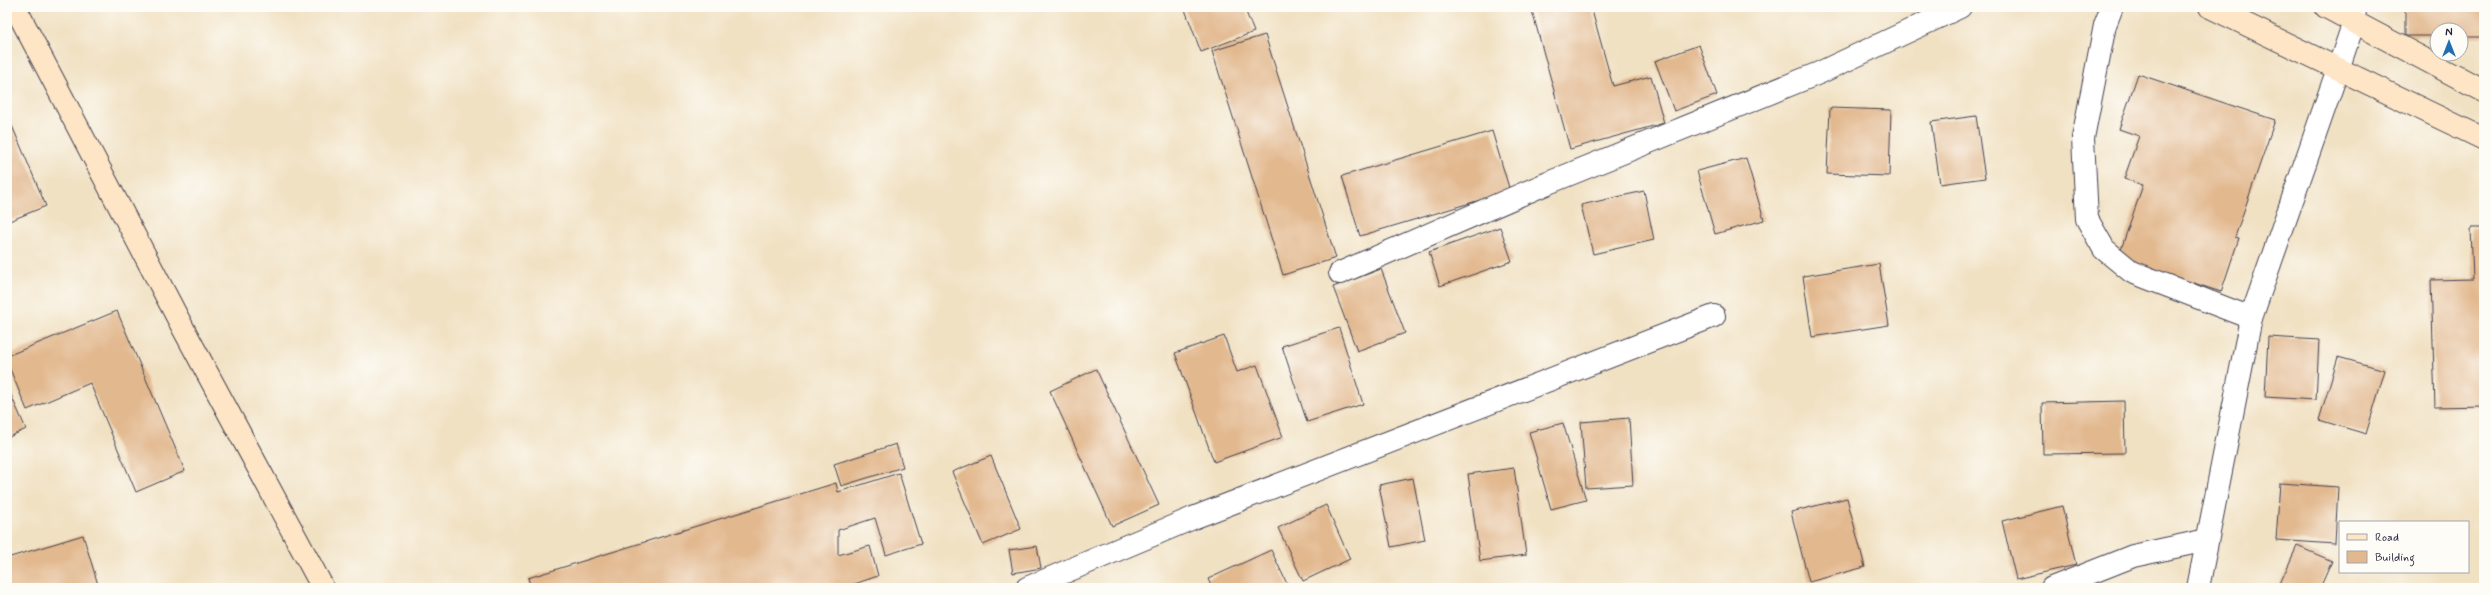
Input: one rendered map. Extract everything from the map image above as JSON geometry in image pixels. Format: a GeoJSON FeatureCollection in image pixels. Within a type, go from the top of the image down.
{"type":"FeatureCollection","features":[{"type":"Feature","properties":{"kind":"street"},"geometry":{"type":"LineString","coordinates":[[15,7],[184,330],[323,588]]}},
{"type":"Feature","properties":{"kind":"street"},"geometry":{"type":"LineString","coordinates":[[1340,273],[1548,183],[1819,73],[1960,7]]}},
{"type":"Feature","properties":{"kind":"street"},"geometry":{"type":"LineString","coordinates":[[2112,7],[2105,25],[2083,138],[2087,219],[2104,249],[2132,272],[2251,318]]}},
{"type":"Feature","properties":{"kind":"street"},"geometry":{"type":"LineString","coordinates":[[2210,7],[2338,70],[2484,139]]}},
{"type":"Feature","properties":{"kind":"street"},"geometry":{"type":"LineString","coordinates":[[2326,7],[2355,14],[2484,91]]}},
{"type":"Feature","properties":{"kind":"street"},"geometry":{"type":"LineString","coordinates":[[2198,588],[2251,318],[2338,70],[2355,14]]}},
{"type":"Feature","properties":{"kind":"street"},"geometry":{"type":"LineString","coordinates":[[1027,588],[1193,518],[1714,316]]}},
{"type":"Feature","properties":{"kind":"street"},"geometry":{"type":"LineString","coordinates":[[2052,588],[2133,556],[2207,540]]}},
{"type":"Feature","properties":{"kind":"building"},"geometry":{"type":"Polygon","coordinates":[[[1184,7],[1244,7],[1254,32],[1201,52],[1184,7]]]}},
{"type":"Feature","properties":{"kind":"building"},"geometry":{"type":"Polygon","coordinates":[[[1531,7],[1591,7],[1613,86],[1651,76],[1664,123],[1570,149],[1531,7]]]}},
{"type":"Feature","properties":{"kind":"building"},"geometry":{"type":"Polygon","coordinates":[[[2405,7],[2484,7],[2484,37],[2469,37],[2469,22],[2429,22],[2429,36],[2405,36],[2405,7]]]}},
{"type":"Feature","properties":{"kind":"building"},"geometry":{"type":"Polygon","coordinates":[[[1265,35],[1336,258],[1283,275],[1212,51],[1265,35]]]}},
{"type":"Feature","properties":{"kind":"building"},"geometry":{"type":"Polygon","coordinates":[[[1699,45],[1717,95],[1674,111],[1655,61],[1699,45]]]}},
{"type":"Feature","properties":{"kind":"building"},"geometry":{"type":"Polygon","coordinates":[[[2138,74],[2275,120],[2235,237],[2239,238],[2221,292],[2118,258],[2143,185],[2124,179],[2139,136],[2119,129],[2138,74]]]}},
{"type":"Feature","properties":{"kind":"building"},"geometry":{"type":"Polygon","coordinates":[[[1830,108],[1891,110],[1889,176],[1827,174],[1830,108]]]}},
{"type":"Feature","properties":{"kind":"building"},"geometry":{"type":"Polygon","coordinates":[[[7,114],[46,206],[7,222],[7,114]]]}},
{"type":"Feature","properties":{"kind":"building"},"geometry":{"type":"Polygon","coordinates":[[[1976,116],[1985,178],[1940,184],[1931,122],[1976,116]]]}},
{"type":"Feature","properties":{"kind":"building"},"geometry":{"type":"Polygon","coordinates":[[[1492,131],[1510,191],[1360,236],[1342,176],[1492,131]]]}},
{"type":"Feature","properties":{"kind":"building"},"geometry":{"type":"Polygon","coordinates":[[[1746,158],[1764,220],[1715,234],[1697,171],[1746,158]]]}},
{"type":"Feature","properties":{"kind":"building"},"geometry":{"type":"Polygon","coordinates":[[[1644,191],[1654,240],[1593,254],[1581,205],[1644,191]]]}},
{"type":"Feature","properties":{"kind":"building"},"geometry":{"type":"Polygon","coordinates":[[[1500,227],[1512,261],[1440,286],[1429,252],[1500,227]]]}},
{"type":"Feature","properties":{"kind":"building"},"geometry":{"type":"Polygon","coordinates":[[[2471,228],[2484,228],[2484,406],[2435,407],[2431,280],[2473,279],[2471,228]]]}},
{"type":"Feature","properties":{"kind":"building"},"geometry":{"type":"Polygon","coordinates":[[[1879,264],[1889,325],[1812,337],[1803,276],[1879,264]]]}},
{"type":"Feature","properties":{"kind":"building"},"geometry":{"type":"Polygon","coordinates":[[[1381,269],[1405,333],[1357,351],[1333,287],[1381,269]]]}},
{"type":"Feature","properties":{"kind":"building"},"geometry":{"type":"Polygon","coordinates":[[[117,311],[185,471],[136,492],[90,383],[27,410],[7,362],[7,356],[117,311]]]}},
{"type":"Feature","properties":{"kind":"building"},"geometry":{"type":"Polygon","coordinates":[[[1339,328],[1363,404],[1307,422],[1282,346],[1339,328]]]}},
{"type":"Feature","properties":{"kind":"building"},"geometry":{"type":"Polygon","coordinates":[[[1224,336],[1237,372],[1257,365],[1283,437],[1214,462],[1175,353],[1224,336]]]}},
{"type":"Feature","properties":{"kind":"building"},"geometry":{"type":"Polygon","coordinates":[[[2268,337],[2319,340],[2316,400],[2265,397],[2268,337]]]}},
{"type":"Feature","properties":{"kind":"building"},"geometry":{"type":"Polygon","coordinates":[[[2338,357],[2385,370],[2366,434],[2319,420],[2338,357]]]}},
{"type":"Feature","properties":{"kind":"building"},"geometry":{"type":"Polygon","coordinates":[[[1096,369],[1159,505],[1112,526],[1050,391],[1096,369]]]}},
{"type":"Feature","properties":{"kind":"building"},"geometry":{"type":"Polygon","coordinates":[[[7,386],[26,429],[7,438],[7,386]]]}},
{"type":"Feature","properties":{"kind":"building"},"geometry":{"type":"Polygon","coordinates":[[[2124,401],[2125,453],[2043,454],[2042,403],[2124,401]]]}},
{"type":"Feature","properties":{"kind":"building"},"geometry":{"type":"Polygon","coordinates":[[[1629,418],[1633,485],[1586,488],[1581,422],[1629,418]]]}},
{"type":"Feature","properties":{"kind":"building"},"geometry":{"type":"Polygon","coordinates":[[[1563,423],[1586,500],[1551,509],[1529,432],[1563,423]]]}},
{"type":"Feature","properties":{"kind":"building"},"geometry":{"type":"Polygon","coordinates":[[[896,444],[903,467],[841,486],[834,464],[896,444]]]}},
{"type":"Feature","properties":{"kind":"building"},"geometry":{"type":"Polygon","coordinates":[[[991,456],[1021,529],[983,545],[952,472],[991,456]]]}},
{"type":"Feature","properties":{"kind":"building"},"geometry":{"type":"Polygon","coordinates":[[[1514,468],[1526,555],[1480,561],[1468,474],[1514,468]]]}},
{"type":"Feature","properties":{"kind":"building"},"geometry":{"type":"Polygon","coordinates":[[[899,473],[921,544],[886,555],[875,518],[838,530],[838,555],[870,546],[878,576],[842,588],[531,588],[528,578],[836,483],[838,492],[899,473]]]}},
{"type":"Feature","properties":{"kind":"building"},"geometry":{"type":"Polygon","coordinates":[[[1413,478],[1425,540],[1391,547],[1379,485],[1413,478]]]}},
{"type":"Feature","properties":{"kind":"building"},"geometry":{"type":"Polygon","coordinates":[[[2280,483],[2338,487],[2335,544],[2276,540],[2280,483]]]}},
{"type":"Feature","properties":{"kind":"building"},"geometry":{"type":"Polygon","coordinates":[[[1847,498],[1865,567],[1809,582],[1791,512],[1847,498]]]}},
{"type":"Feature","properties":{"kind":"building"},"geometry":{"type":"Polygon","coordinates":[[[1326,505],[1350,559],[1303,581],[1278,528],[1326,505]]]}},
{"type":"Feature","properties":{"kind":"building"},"geometry":{"type":"Polygon","coordinates":[[[2062,506],[2076,565],[2016,579],[2002,521],[2062,506]]]}},
{"type":"Feature","properties":{"kind":"building"},"geometry":{"type":"Polygon","coordinates":[[[83,535],[99,588],[7,588],[7,558],[83,535]]]}},
{"type":"Feature","properties":{"kind":"building"},"geometry":{"type":"Polygon","coordinates":[[[1037,546],[1041,568],[1013,573],[1009,550],[1037,546]]]}},
{"type":"Feature","properties":{"kind":"building"},"geometry":{"type":"Polygon","coordinates":[[[2297,546],[2332,561],[2320,588],[2278,588],[2297,546]]]}},
{"type":"Feature","properties":{"kind":"building"},"geometry":{"type":"Polygon","coordinates":[[[1271,550],[1289,588],[1212,588],[1208,579],[1271,550]]]}}]}
